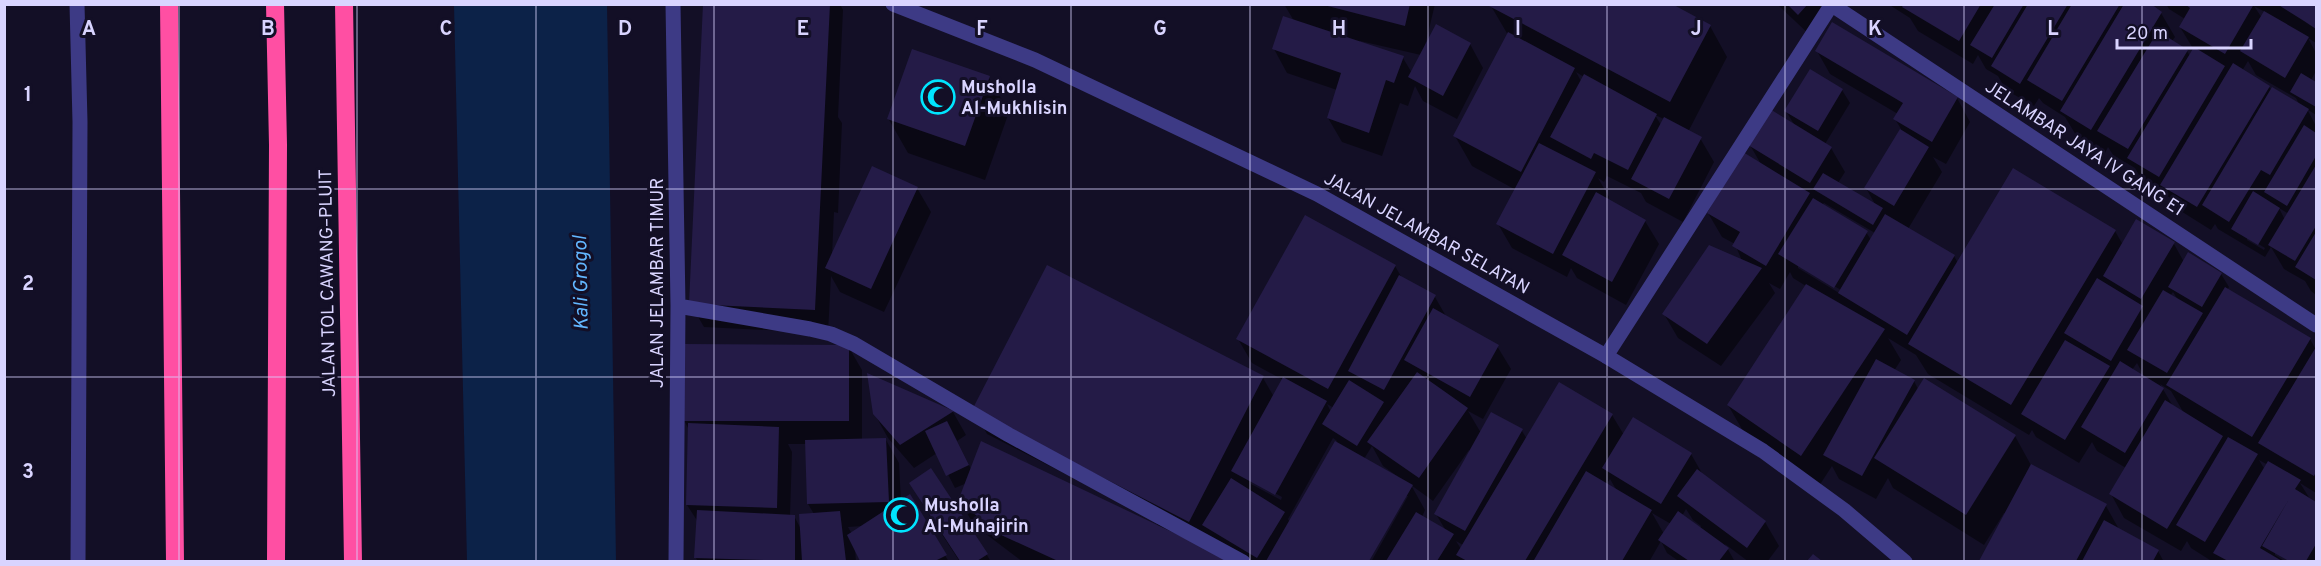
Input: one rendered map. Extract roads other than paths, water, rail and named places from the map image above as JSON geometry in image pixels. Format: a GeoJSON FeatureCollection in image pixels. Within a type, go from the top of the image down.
{"type":"FeatureCollection","features":[{"type":"Feature","properties":{"kind":"highway"},"geometry":{"type":"LineString","coordinates":[[169,4],[175,561]]}},
{"type":"Feature","properties":{"kind":"highway"},"geometry":{"type":"LineString","coordinates":[[275,4],[278,145],[276,561]]}},
{"type":"Feature","properties":{"kind":"highway","name":"JALAN TOL CAWANG–PLUIT"},"geometry":{"type":"LineString","coordinates":[[344,4],[352,561]]}},
{"type":"Feature","properties":{"kind":"street"},"geometry":{"type":"LineString","coordinates":[[77,4],[80,122],[78,561]]}},
{"type":"Feature","properties":{"kind":"street","name":"JALAN JELAMBAR TIMUR"},"geometry":{"type":"LineString","coordinates":[[673,4],[678,306],[676,561]]}},
{"type":"Feature","properties":{"kind":"street","name":"JALAN JELAMBAR SELATAN"},"geometry":{"type":"LineString","coordinates":[[892,4],[1035,60],[1317,194],[1606,356],[1763,451],[1844,510],[1905,561]]}},
{"type":"Feature","properties":{"kind":"street"},"geometry":{"type":"LineString","coordinates":[[1606,356],[1832,5]]}},
{"type":"Feature","properties":{"kind":"street","name":"JELAMBAR JAYA IV GANG E1"},"geometry":{"type":"LineString","coordinates":[[1832,5],[2316,326]]}},
{"type":"Feature","properties":{"kind":"street"},"geometry":{"type":"LineString","coordinates":[[678,306],[810,328],[854,344],[1010,435],[1243,561]]}},
{"type":"Feature","properties":{"kind":"water","name":"Kali Grogol"},"geometry":{"type":"Polygon","coordinates":[[[454,5],[607,5],[616,561],[467,561],[454,5]]]}},
{"type":"Feature","properties":{"kind":"place","name":"Musholla Al-Mukhlisin"},"geometry":{"type":"Point","coordinates":[938,97]}},
{"type":"Feature","properties":{"kind":"place","name":"Musholla Al-Muhajirin"},"geometry":{"type":"Point","coordinates":[901,515]}}]}
